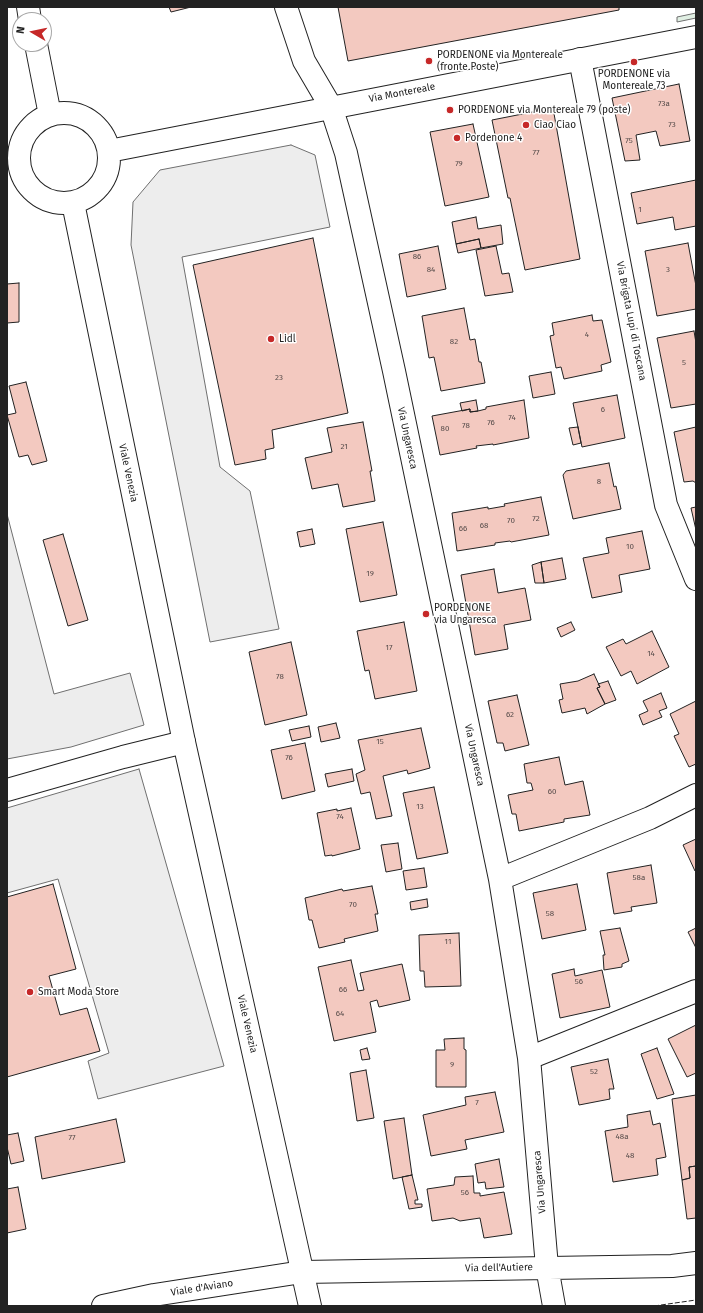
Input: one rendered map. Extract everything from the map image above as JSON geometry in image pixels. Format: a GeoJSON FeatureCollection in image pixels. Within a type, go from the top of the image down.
{"type":"FeatureCollection","features":[{"type":"Feature","properties":{"kind":"street","name":"Via Ungaresca"},"geometry":{"type":"LineString","coordinates":[[286,7],[304,61],[331,107],[346,153],[397,387],[500,879],[529,1058],[548,1267],[554,1306]]}},
{"type":"Feature","properties":{"kind":"street","name":"Via Montereale"},"geometry":{"type":"LineString","coordinates":[[109,151],[696,37]]}},
{"type":"Feature","properties":{"kind":"street"},"geometry":{"type":"LineString","coordinates":[[38,52],[50,114]]}},
{"type":"Feature","properties":{"kind":"street","name":"Via Brigata Lupi di Toscana"},"geometry":{"type":"LineString","coordinates":[[580,59],[666,505],[696,579]]}},
{"type":"Feature","properties":{"kind":"street"},"geometry":{"type":"LineString","coordinates":[[63,112],[76,114],[88,119],[98,128],[105,139],[109,151],[109,165],[105,178],[97,190],[86,198],[73,203],[59,203],[45,199],[33,191],[13,168],[19,154],[22,140],[29,129],[39,120],[50,114],[63,112]]}},
{"type":"Feature","properties":{"kind":"street","name":"Viale Venezia"},"geometry":{"type":"LineString","coordinates":[[73,203],[184,742],[310,1306]]}},
{"type":"Feature","properties":{"kind":"street"},"geometry":{"type":"LineString","coordinates":[[7,790],[123,757],[184,742]]}},
{"type":"Feature","properties":{"kind":"street"},"geometry":{"type":"LineString","coordinates":[[500,879],[650,818],[696,795]]}},
{"type":"Feature","properties":{"kind":"street"},"geometry":{"type":"LineString","coordinates":[[529,1058],[696,991]]}},
{"type":"Feature","properties":{"kind":"street","name":"Via dell'Autiere"},"geometry":{"type":"LineString","coordinates":[[302,1272],[672,1266],[696,1263]]}},
{"type":"Feature","properties":{"kind":"street","name":"Viale d'Aviano"},"geometry":{"type":"LineString","coordinates":[[103,1306],[154,1295],[302,1272]]}},
{"type":"Feature","properties":{"kind":"green space"},"geometry":{"type":"Polygon","coordinates":[[[696,13],[696,18],[677,22],[677,17],[696,13]]]}},
{"type":"Feature","properties":{"kind":"shaded area"},"geometry":{"type":"Polygon","coordinates":[[[291,145],[315,155],[330,227],[182,257],[220,467],[250,491],[279,629],[210,642],[131,245],[133,202],[160,170],[291,145]]]}},
{"type":"Feature","properties":{"kind":"shaded area"},"geometry":{"type":"Polygon","coordinates":[[[7,514],[54,694],[130,673],[144,725],[71,747],[7,759],[7,514]]]}},
{"type":"Feature","properties":{"kind":"shaded area"},"geometry":{"type":"Polygon","coordinates":[[[139,769],[224,1066],[98,1099],[88,1061],[109,1053],[58,879],[7,893],[7,808],[139,769]]]}},
{"type":"Feature","properties":{"kind":"building"},"geometry":{"type":"Polygon","coordinates":[[[169,7],[191,7],[171,12],[169,7]]]}},
{"type":"Feature","properties":{"kind":"building"},"geometry":{"type":"Polygon","coordinates":[[[338,7],[619,7],[619,10],[348,61],[338,7]]]}},
{"type":"Feature","properties":{"kind":"building"},"geometry":{"type":"Polygon","coordinates":[[[679,84],[690,141],[660,146],[656,131],[636,135],[640,160],[625,161],[612,98],[679,84]]]}},
{"type":"Feature","properties":{"kind":"building"},"geometry":{"type":"Polygon","coordinates":[[[553,108],[580,259],[525,270],[492,120],[553,108]]]}},
{"type":"Feature","properties":{"kind":"building"},"geometry":{"type":"Polygon","coordinates":[[[473,124],[489,197],[445,206],[430,132],[473,124]]]}},
{"type":"Feature","properties":{"kind":"building"},"geometry":{"type":"Polygon","coordinates":[[[696,180],[696,226],[675,230],[673,217],[637,224],[631,193],[696,180]]]}},
{"type":"Feature","properties":{"kind":"building"},"geometry":{"type":"Polygon","coordinates":[[[476,217],[478,229],[501,225],[503,244],[481,248],[479,239],[456,244],[452,222],[476,217]]]}},
{"type":"Feature","properties":{"kind":"building","name":"Lidl"},"geometry":{"type":"Polygon","coordinates":[[[313,238],[348,413],[272,430],[274,448],[265,450],[266,459],[235,465],[193,265],[313,238]]]}},
{"type":"Feature","properties":{"kind":"building"},"geometry":{"type":"Polygon","coordinates":[[[479,239],[481,248],[458,253],[456,244],[479,239]]]}},
{"type":"Feature","properties":{"kind":"building"},"geometry":{"type":"Polygon","coordinates":[[[688,243],[696,286],[696,309],[657,316],[645,251],[688,243]]]}},
{"type":"Feature","properties":{"kind":"building"},"geometry":{"type":"Polygon","coordinates":[[[438,246],[446,289],[407,297],[399,254],[438,246]]]}},
{"type":"Feature","properties":{"kind":"building"},"geometry":{"type":"Polygon","coordinates":[[[496,246],[502,274],[509,273],[513,292],[485,296],[476,250],[496,246]]]}},
{"type":"Feature","properties":{"kind":"building"},"geometry":{"type":"Polygon","coordinates":[[[19,283],[19,322],[7,323],[7,284],[19,283]]]}},
{"type":"Feature","properties":{"kind":"building"},"geometry":{"type":"Polygon","coordinates":[[[464,308],[470,340],[475,339],[485,383],[441,391],[434,357],[429,358],[422,316],[464,308]]]}},
{"type":"Feature","properties":{"kind":"building"},"geometry":{"type":"Polygon","coordinates":[[[592,315],[593,321],[602,320],[611,362],[601,365],[602,371],[564,379],[561,367],[556,368],[550,336],[554,335],[552,323],[592,315]]]}},
{"type":"Feature","properties":{"kind":"building"},"geometry":{"type":"Polygon","coordinates":[[[694,331],[696,343],[696,404],[671,408],[657,338],[694,331]]]}},
{"type":"Feature","properties":{"kind":"building"},"geometry":{"type":"Polygon","coordinates":[[[551,372],[555,394],[533,398],[529,376],[551,372]]]}},
{"type":"Feature","properties":{"kind":"building"},"geometry":{"type":"Polygon","coordinates":[[[26,382],[47,461],[32,465],[28,455],[19,457],[7,415],[16,413],[9,386],[26,382]]]}},
{"type":"Feature","properties":{"kind":"building"},"geometry":{"type":"Polygon","coordinates":[[[617,395],[625,438],[582,447],[573,403],[617,395]]]}},
{"type":"Feature","properties":{"kind":"building"},"geometry":{"type":"Polygon","coordinates":[[[476,400],[478,411],[470,412],[470,409],[462,411],[460,403],[476,400]]]}},
{"type":"Feature","properties":{"kind":"building"},"geometry":{"type":"Polygon","coordinates":[[[524,400],[529,438],[493,445],[476,446],[477,448],[440,455],[432,416],[470,409],[470,412],[478,411],[486,409],[486,407],[524,400]]]}},
{"type":"Feature","properties":{"kind":"building"},"geometry":{"type":"Polygon","coordinates":[[[363,422],[372,471],[370,471],[375,501],[343,507],[338,484],[312,489],[305,458],[332,452],[327,428],[363,422]]]}},
{"type":"Feature","properties":{"kind":"building"},"geometry":{"type":"Polygon","coordinates":[[[578,427],[581,443],[573,445],[569,428],[578,427]]]}},
{"type":"Feature","properties":{"kind":"building"},"geometry":{"type":"Polygon","coordinates":[[[696,427],[696,483],[693,481],[684,482],[674,432],[696,427]]]}},
{"type":"Feature","properties":{"kind":"building"},"geometry":{"type":"Polygon","coordinates":[[[609,463],[614,487],[616,486],[621,509],[573,519],[563,475],[566,471],[609,463]]]}},
{"type":"Feature","properties":{"kind":"building"},"geometry":{"type":"Polygon","coordinates":[[[541,497],[549,535],[511,542],[495,543],[495,545],[457,551],[452,513],[488,507],[488,509],[505,506],[504,504],[541,497]]]}},
{"type":"Feature","properties":{"kind":"building"},"geometry":{"type":"Polygon","coordinates":[[[696,507],[696,530],[691,508],[696,507]]]}},
{"type":"Feature","properties":{"kind":"building"},"geometry":{"type":"Polygon","coordinates":[[[383,522],[397,595],[360,602],[346,529],[383,522]]]}},
{"type":"Feature","properties":{"kind":"building"},"geometry":{"type":"Polygon","coordinates":[[[312,529],[315,544],[300,547],[297,532],[312,529]]]}},
{"type":"Feature","properties":{"kind":"building"},"geometry":{"type":"Polygon","coordinates":[[[642,531],[650,569],[619,575],[622,592],[592,598],[583,558],[609,553],[606,538],[642,531]]]}},
{"type":"Feature","properties":{"kind":"building"},"geometry":{"type":"Polygon","coordinates":[[[63,534],[88,620],[68,626],[43,540],[63,534]]]}},
{"type":"Feature","properties":{"kind":"building"},"geometry":{"type":"Polygon","coordinates":[[[562,558],[566,579],[544,583],[541,562],[562,558]]]}},
{"type":"Feature","properties":{"kind":"building"},"geometry":{"type":"Polygon","coordinates":[[[541,562],[544,583],[535,583],[532,565],[541,562]]]}},
{"type":"Feature","properties":{"kind":"building"},"geometry":{"type":"Polygon","coordinates":[[[494,569],[498,593],[525,588],[531,620],[504,625],[508,649],[475,655],[461,575],[494,569]]]}},
{"type":"Feature","properties":{"kind":"building"},"geometry":{"type":"Polygon","coordinates":[[[404,622],[417,691],[375,699],[369,670],[365,671],[357,631],[404,622]]]}},
{"type":"Feature","properties":{"kind":"building"},"geometry":{"type":"Polygon","coordinates":[[[571,622],[575,630],[561,637],[557,628],[571,622]]]}},
{"type":"Feature","properties":{"kind":"building"},"geometry":{"type":"Polygon","coordinates":[[[652,631],[669,667],[637,684],[631,671],[621,676],[606,647],[623,639],[626,644],[652,631]]]}},
{"type":"Feature","properties":{"kind":"building"},"geometry":{"type":"Polygon","coordinates":[[[291,642],[307,715],[265,725],[249,652],[291,642]]]}},
{"type":"Feature","properties":{"kind":"building"},"geometry":{"type":"Polygon","coordinates":[[[594,674],[600,687],[597,688],[605,704],[587,714],[585,708],[562,713],[559,700],[563,699],[560,684],[578,681],[594,674]]]}},
{"type":"Feature","properties":{"kind":"building"},"geometry":{"type":"Polygon","coordinates":[[[608,681],[616,700],[605,704],[597,688],[600,687],[598,684],[608,681]]]}},
{"type":"Feature","properties":{"kind":"building"},"geometry":{"type":"Polygon","coordinates":[[[661,693],[667,708],[659,711],[662,717],[643,725],[639,715],[648,711],[643,701],[661,693]]]}},
{"type":"Feature","properties":{"kind":"building"},"geometry":{"type":"Polygon","coordinates":[[[517,695],[529,745],[505,751],[503,743],[497,743],[488,701],[517,695]]]}},
{"type":"Feature","properties":{"kind":"building"},"geometry":{"type":"Polygon","coordinates":[[[696,701],[696,764],[689,767],[674,736],[679,734],[670,714],[696,701]]]}},
{"type":"Feature","properties":{"kind":"building"},"geometry":{"type":"Polygon","coordinates":[[[336,723],[340,738],[321,742],[318,727],[336,723]]]}},
{"type":"Feature","properties":{"kind":"building"},"geometry":{"type":"Polygon","coordinates":[[[309,726],[311,737],[292,741],[289,730],[309,726]]]}},
{"type":"Feature","properties":{"kind":"building"},"geometry":{"type":"Polygon","coordinates":[[[421,728],[430,768],[408,774],[407,770],[383,776],[392,816],[376,819],[370,792],[361,794],[356,774],[365,770],[358,740],[421,728]]]}},
{"type":"Feature","properties":{"kind":"building"},"geometry":{"type":"Polygon","coordinates":[[[305,743],[315,791],[282,799],[271,750],[305,743]]]}},
{"type":"Feature","properties":{"kind":"building"},"geometry":{"type":"Polygon","coordinates":[[[559,757],[565,785],[583,781],[590,815],[564,819],[564,822],[519,831],[516,814],[512,814],[508,795],[533,790],[531,783],[527,783],[524,764],[559,757]]]}},
{"type":"Feature","properties":{"kind":"building"},"geometry":{"type":"Polygon","coordinates":[[[352,769],[354,781],[328,787],[325,774],[352,769]]]}},
{"type":"Feature","properties":{"kind":"building"},"geometry":{"type":"Polygon","coordinates":[[[434,787],[448,853],[417,859],[403,793],[434,787]]]}},
{"type":"Feature","properties":{"kind":"building"},"geometry":{"type":"Polygon","coordinates":[[[351,808],[360,849],[332,856],[325,856],[317,813],[351,808]]]}},
{"type":"Feature","properties":{"kind":"building"},"geometry":{"type":"Polygon","coordinates":[[[696,839],[696,870],[695,871],[683,845],[696,839]]]}},
{"type":"Feature","properties":{"kind":"building"},"geometry":{"type":"Polygon","coordinates":[[[398,843],[402,869],[386,872],[381,845],[398,843]]]}},
{"type":"Feature","properties":{"kind":"building"},"geometry":{"type":"Polygon","coordinates":[[[651,865],[657,903],[631,907],[632,911],[614,914],[607,873],[651,865]]]}},
{"type":"Feature","properties":{"kind":"building"},"geometry":{"type":"Polygon","coordinates":[[[424,868],[427,887],[406,890],[403,871],[424,868]]]}},
{"type":"Feature","properties":{"kind":"building","name":"Smart Moda Store"},"geometry":{"type":"Polygon","coordinates":[[[53,884],[76,969],[49,976],[60,1015],[87,1008],[100,1051],[7,1077],[7,897],[53,884]]]}},
{"type":"Feature","properties":{"kind":"building"},"geometry":{"type":"Polygon","coordinates":[[[577,884],[586,930],[542,939],[533,893],[577,884]]]}},
{"type":"Feature","properties":{"kind":"building"},"geometry":{"type":"Polygon","coordinates":[[[372,886],[378,914],[375,914],[378,931],[344,939],[345,942],[319,948],[312,920],[309,920],[305,898],[342,889],[343,891],[372,886]]]}},
{"type":"Feature","properties":{"kind":"building"},"geometry":{"type":"Polygon","coordinates":[[[427,899],[428,907],[411,910],[410,902],[427,899]]]}},
{"type":"Feature","properties":{"kind":"building"},"geometry":{"type":"Polygon","coordinates":[[[620,928],[629,961],[622,964],[622,967],[604,970],[603,955],[605,955],[600,931],[620,928]]]}},
{"type":"Feature","properties":{"kind":"building"},"geometry":{"type":"Polygon","coordinates":[[[696,928],[696,948],[688,932],[696,928]]]}},
{"type":"Feature","properties":{"kind":"building"},"geometry":{"type":"Polygon","coordinates":[[[459,933],[461,986],[425,987],[424,971],[420,971],[419,935],[459,933]]]}},
{"type":"Feature","properties":{"kind":"building"},"geometry":{"type":"Polygon","coordinates":[[[351,960],[358,991],[364,990],[360,973],[402,964],[410,1000],[379,1007],[377,1000],[370,1002],[376,1032],[334,1041],[318,967],[351,960]]]}},
{"type":"Feature","properties":{"kind":"building"},"geometry":{"type":"Polygon","coordinates":[[[574,969],[575,976],[602,970],[610,1007],[560,1018],[552,974],[574,969]]]}},
{"type":"Feature","properties":{"kind":"building"},"geometry":{"type":"Polygon","coordinates":[[[696,1025],[696,1073],[687,1077],[668,1039],[696,1025]]]}},
{"type":"Feature","properties":{"kind":"building"},"geometry":{"type":"Polygon","coordinates":[[[464,1038],[464,1049],[466,1050],[466,1087],[436,1087],[436,1050],[445,1050],[444,1039],[464,1038]]]}},
{"type":"Feature","properties":{"kind":"building"},"geometry":{"type":"Polygon","coordinates":[[[367,1048],[370,1059],[362,1060],[360,1050],[367,1048]]]}},
{"type":"Feature","properties":{"kind":"building"},"geometry":{"type":"Polygon","coordinates":[[[657,1048],[674,1094],[657,1099],[641,1054],[657,1048]]]}},
{"type":"Feature","properties":{"kind":"building"},"geometry":{"type":"Polygon","coordinates":[[[608,1059],[614,1089],[609,1089],[610,1099],[579,1105],[571,1067],[608,1059]]]}},
{"type":"Feature","properties":{"kind":"building"},"geometry":{"type":"Polygon","coordinates":[[[366,1070],[374,1118],[357,1121],[350,1073],[366,1070]]]}},
{"type":"Feature","properties":{"kind":"building"},"geometry":{"type":"Polygon","coordinates":[[[495,1092],[504,1132],[465,1140],[467,1149],[431,1156],[423,1115],[466,1105],[465,1097],[495,1092]]]}},
{"type":"Feature","properties":{"kind":"building"},"geometry":{"type":"Polygon","coordinates":[[[696,1095],[696,1166],[689,1167],[690,1178],[682,1180],[672,1099],[696,1095]]]}},
{"type":"Feature","properties":{"kind":"building"},"geometry":{"type":"Polygon","coordinates":[[[650,1111],[653,1125],[660,1123],[666,1157],[656,1159],[658,1175],[613,1182],[605,1131],[628,1127],[627,1115],[650,1111]]]}},
{"type":"Feature","properties":{"kind":"building"},"geometry":{"type":"Polygon","coordinates":[[[404,1118],[412,1175],[393,1179],[384,1121],[404,1118]]]}},
{"type":"Feature","properties":{"kind":"building"},"geometry":{"type":"Polygon","coordinates":[[[116,1119],[125,1162],[42,1179],[35,1137],[116,1119]]]}},
{"type":"Feature","properties":{"kind":"building"},"geometry":{"type":"Polygon","coordinates":[[[18,1133],[24,1161],[11,1164],[7,1147],[7,1135],[18,1133]]]}},
{"type":"Feature","properties":{"kind":"building"},"geometry":{"type":"Polygon","coordinates":[[[499,1159],[504,1187],[486,1189],[485,1182],[478,1183],[475,1164],[499,1159]]]}},
{"type":"Feature","properties":{"kind":"building"},"geometry":{"type":"Polygon","coordinates":[[[696,1166],[696,1218],[687,1219],[682,1180],[690,1178],[689,1167],[696,1166]]]}},
{"type":"Feature","properties":{"kind":"building"},"geometry":{"type":"Polygon","coordinates":[[[412,1175],[418,1200],[415,1200],[415,1204],[422,1204],[422,1207],[409,1209],[402,1177],[412,1175]]]}},
{"type":"Feature","properties":{"kind":"building"},"geometry":{"type":"Polygon","coordinates":[[[473,1176],[474,1193],[480,1193],[480,1196],[504,1192],[512,1234],[484,1238],[480,1218],[460,1221],[453,1218],[432,1221],[427,1189],[454,1185],[455,1177],[473,1176]]]}},
{"type":"Feature","properties":{"kind":"building"},"geometry":{"type":"Polygon","coordinates":[[[18,1187],[26,1229],[7,1233],[7,1189],[18,1187]]]}},
{"type":"Feature","properties":{"kind":"fence"},"geometry":{"type":"LineString","coordinates":[[654,1306],[696,1300]]}},
{"type":"Feature","properties":{"kind":"place","name":"PORDENONE via Montereale (fronte Poste)"},"geometry":{"type":"Point","coordinates":[429,61]}},
{"type":"Feature","properties":{"kind":"place","name":"PORDENONE via Montereale 73"},"geometry":{"type":"Point","coordinates":[634,62]}},
{"type":"Feature","properties":{"kind":"place","name":"PORDENONE via Montereale 79 (poste)"},"geometry":{"type":"Point","coordinates":[450,110]}},
{"type":"Feature","properties":{"kind":"place","name":"Ciao Ciao"},"geometry":{"type":"Point","coordinates":[526,125]}},
{"type":"Feature","properties":{"kind":"place","name":"Pordenone 4"},"geometry":{"type":"Point","coordinates":[457,138]}},
{"type":"Feature","properties":{"kind":"place","name":"Lidl"},"geometry":{"type":"Point","coordinates":[271,339]}},
{"type":"Feature","properties":{"kind":"place","name":"PORDENONE via Ungaresca"},"geometry":{"type":"Point","coordinates":[426,614]}},
{"type":"Feature","properties":{"kind":"place","name":"Smart Moda Store"},"geometry":{"type":"Point","coordinates":[30,992]}}]}
